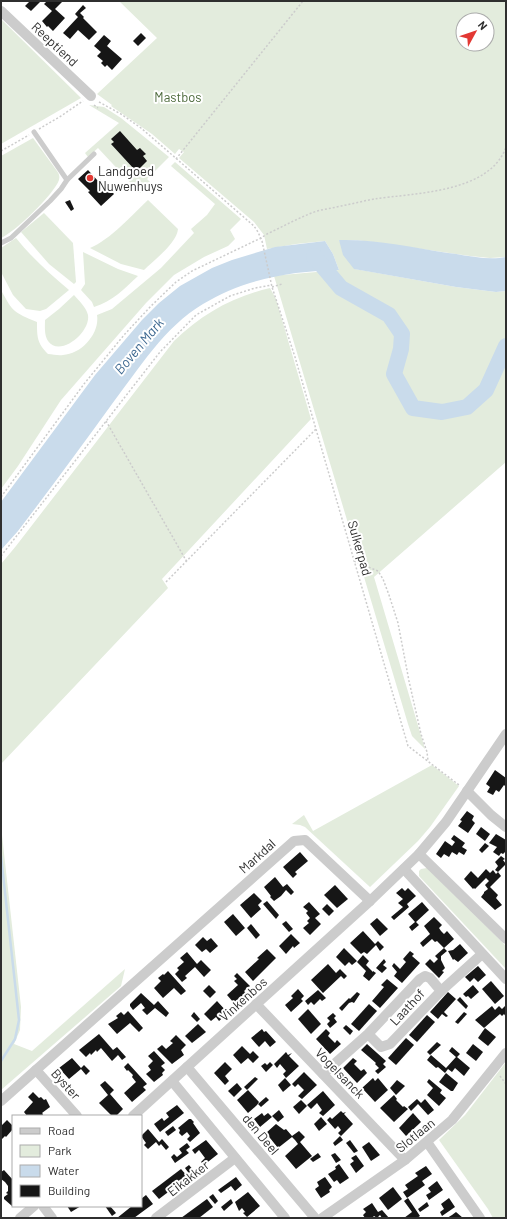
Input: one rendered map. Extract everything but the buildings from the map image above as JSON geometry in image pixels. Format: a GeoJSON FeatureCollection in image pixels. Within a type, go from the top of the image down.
{"type":"FeatureCollection","features":[{"type":"Feature","properties":{"kind":"street","name":"Reeptiend"},"geometry":{"type":"LineString","coordinates":[[1,11],[91,96]]}},
{"type":"Feature","properties":{"kind":"street"},"geometry":{"type":"LineString","coordinates":[[370,901],[419,854],[446,822],[506,734]]}},
{"type":"Feature","properties":{"kind":"street"},"geometry":{"type":"LineString","coordinates":[[467,791],[491,815],[506,826]]}},
{"type":"Feature","properties":{"kind":"street","name":"Markdal"},"geometry":{"type":"LineString","coordinates":[[1,1101],[294,841],[305,840],[370,901]]}},
{"type":"Feature","properties":{"kind":"street"},"geometry":{"type":"LineString","coordinates":[[419,854],[506,939]]}},
{"type":"Feature","properties":{"kind":"street"},"geometry":{"type":"LineString","coordinates":[[404,869],[506,979]]}},
{"type":"Feature","properties":{"kind":"street","name":"Vinkenbos"},"geometry":{"type":"LineString","coordinates":[[134,1115],[370,901]]}},
{"type":"Feature","properties":{"kind":"street"},"geometry":{"type":"LineString","coordinates":[[441,991],[482,954]]}},
{"type":"Feature","properties":{"kind":"street","name":"Laathof"},"geometry":{"type":"LineString","coordinates":[[323,1074],[368,1034],[420,979],[425,976],[430,978],[441,991],[390,1044],[381,1047],[368,1034]]}},
{"type":"Feature","properties":{"kind":"street","name":"Vogelsanck"},"geometry":{"type":"LineString","coordinates":[[256,1004],[405,1160]]}},
{"type":"Feature","properties":{"kind":"street","name":"Slotlaan"},"geometry":{"type":"LineString","coordinates":[[322,1218],[405,1160],[452,1120],[506,1053]]}},
{"type":"Feature","properties":{"kind":"street","name":"den Deel"},"geometry":{"type":"LineString","coordinates":[[187,1067],[315,1218]]}},
{"type":"Feature","properties":{"kind":"street","name":"Byster"},"geometry":{"type":"LineString","coordinates":[[36,1070],[76,1115]]}},
{"type":"Feature","properties":{"kind":"street"},"geometry":{"type":"LineString","coordinates":[[172,1081],[285,1218]]}},
{"type":"Feature","properties":{"kind":"street"},"geometry":{"type":"LineString","coordinates":[[427,1142],[480,1218]]}},
{"type":"Feature","properties":{"kind":"street","name":"Eikakker"},"geometry":{"type":"LineString","coordinates":[[156,1218],[235,1158]]}},
{"type":"Feature","properties":{"kind":"street"},"geometry":{"type":"LineString","coordinates":[[20,1218],[33,1207]]}},
{"type":"Feature","properties":{"kind":"street"},"geometry":{"type":"LineString","coordinates":[[45,1207],[52,1218]]}},
{"type":"Feature","properties":{"kind":"lane"},"geometry":{"type":"LineString","coordinates":[[34,132],[67,180]]}},
{"type":"Feature","properties":{"kind":"lane"},"geometry":{"type":"LineString","coordinates":[[1,243],[10,238],[50,201],[67,180],[94,154]]}},
{"type":"Feature","properties":{"kind":"path"},"geometry":{"type":"LineString","coordinates":[[176,159],[303,1]]}},
{"type":"Feature","properties":{"kind":"path"},"geometry":{"type":"LineString","coordinates":[[1,151],[62,116],[91,96],[98,102],[121,114],[141,128],[254,226],[261,238]]}},
{"type":"Feature","properties":{"kind":"path"},"geometry":{"type":"LineString","coordinates":[[1,497],[84,384],[150,306],[176,282],[192,271],[318,211],[373,199],[447,188],[478,178],[491,169],[503,155],[506,147]]}},
{"type":"Feature","properties":{"kind":"path","name":"Sulkerpad"},"geometry":{"type":"LineString","coordinates":[[261,238],[272,286],[316,428],[408,746],[467,791]]}},
{"type":"Feature","properties":{"kind":"path"},"geometry":{"type":"LineString","coordinates":[[1,556],[160,352],[196,316],[230,296],[254,288],[282,284]]}},
{"type":"Feature","properties":{"kind":"path"},"geometry":{"type":"LineString","coordinates":[[106,421],[187,562]]}},
{"type":"Feature","properties":{"kind":"path"},"geometry":{"type":"LineString","coordinates":[[166,582],[316,428]]}},
{"type":"Feature","properties":{"kind":"path"},"geometry":{"type":"LineString","coordinates":[[354,561],[378,571],[390,594],[398,623],[409,681],[421,734],[427,752],[428,762]]}},
{"type":"Feature","properties":{"kind":"green space","name":"Mastbos"},"geometry":{"type":"Polygon","coordinates":[[[119,1],[506,1],[506,257],[490,258],[470,256],[373,242],[339,240],[355,269],[456,287],[496,292],[506,291],[506,462],[374,577],[425,749],[412,736],[408,724],[274,276],[339,270],[333,254],[325,241],[267,249],[264,235],[254,222],[179,158],[184,152],[179,149],[175,154],[152,134],[111,106],[112,105],[97,94],[157,38],[119,1]]]}},
{"type":"Feature","properties":{"kind":"green space"},"geometry":{"type":"Polygon","coordinates":[[[1,19],[81,98],[1,144],[1,19]]]}},
{"type":"Feature","properties":{"kind":"green space"},"geometry":{"type":"Polygon","coordinates":[[[89,105],[104,107],[121,118],[169,157],[147,179],[151,183],[140,193],[98,148],[88,157],[85,153],[119,123],[89,105]]]}},
{"type":"Feature","properties":{"kind":"green space"},"geometry":{"type":"Polygon","coordinates":[[[33,138],[58,172],[59,180],[50,194],[33,212],[1,238],[1,156],[33,138]]]}},
{"type":"Feature","properties":{"kind":"green space"},"geometry":{"type":"Polygon","coordinates":[[[175,162],[241,219],[230,230],[235,239],[228,246],[204,257],[174,275],[146,303],[61,400],[18,466],[1,489],[1,290],[8,303],[14,310],[37,322],[38,340],[48,354],[70,354],[83,347],[96,329],[97,315],[112,309],[161,268],[194,233],[191,229],[207,215],[215,204],[171,166],[175,162]]]}},
{"type":"Feature","properties":{"kind":"green space"},"geometry":{"type":"Polygon","coordinates":[[[148,200],[178,229],[174,240],[144,270],[121,264],[90,248],[113,233],[148,200]]]}},
{"type":"Feature","properties":{"kind":"green space"},"geometry":{"type":"Polygon","coordinates":[[[44,213],[73,243],[76,282],[74,284],[49,264],[21,232],[44,213]]]}},
{"type":"Feature","properties":{"kind":"green space"},"geometry":{"type":"Polygon","coordinates":[[[16,238],[41,266],[69,290],[46,309],[40,311],[26,309],[13,295],[1,272],[1,248],[16,238]]]}},
{"type":"Feature","properties":{"kind":"green space"},"geometry":{"type":"Polygon","coordinates":[[[83,252],[118,269],[138,276],[113,298],[94,307],[92,302],[81,290],[85,284],[83,252]]]}},
{"type":"Feature","properties":{"kind":"green space"},"geometry":{"type":"Polygon","coordinates":[[[270,288],[276,299],[311,419],[162,579],[168,588],[1,764],[1,564],[174,341],[195,323],[218,308],[243,296],[270,288]]]}},
{"type":"Feature","properties":{"kind":"green space"},"geometry":{"type":"Polygon","coordinates":[[[74,295],[86,309],[88,322],[85,329],[74,341],[67,345],[53,345],[48,341],[46,336],[45,320],[74,295]]]}},
{"type":"Feature","properties":{"kind":"green space"},"geometry":{"type":"Polygon","coordinates":[[[432,765],[459,786],[430,827],[418,841],[370,887],[305,827],[292,824],[304,815],[313,831],[432,765]]]}},
{"type":"Feature","properties":{"kind":"green space"},"geometry":{"type":"Polygon","coordinates":[[[1,826],[21,1007],[20,1030],[14,1044],[32,1051],[125,969],[121,986],[1,1090],[1,826]]]}},
{"type":"Feature","properties":{"kind":"green space"},"geometry":{"type":"Polygon","coordinates":[[[427,868],[506,946],[506,969],[419,876],[419,871],[421,869],[427,868]]]}},
{"type":"Feature","properties":{"kind":"green space"},"geometry":{"type":"Polygon","coordinates":[[[506,1062],[506,1218],[493,1218],[439,1140],[465,1115],[506,1062]]]}},
{"type":"Feature","properties":{"kind":"water"},"geometry":{"type":"Polygon","coordinates":[[[339,240],[380,242],[484,258],[506,257],[506,291],[496,292],[456,287],[354,269],[343,255],[339,240]]]}},
{"type":"Feature","properties":{"kind":"water","name":"Boven Mark"},"geometry":{"type":"Polygon","coordinates":[[[325,241],[333,254],[339,270],[303,272],[268,278],[235,288],[203,304],[176,324],[142,363],[18,531],[1,550],[1,502],[95,375],[142,320],[159,303],[180,286],[212,268],[232,260],[275,247],[325,241]]]}},
{"type":"Feature","properties":{"kind":"waterway"},"geometry":{"type":"LineString","coordinates":[[314,256],[341,288],[389,315],[402,334],[401,349],[394,374],[413,408],[442,412],[467,407],[486,390],[506,346]]}},
{"type":"Feature","properties":{"kind":"waterway"},"geometry":{"type":"LineString","coordinates":[[1,856],[19,1020],[15,1039],[1,1061]]}},
{"type":"Feature","properties":{"kind":"place","name":"Landgoed Nuwenhuys"},"geometry":{"type":"Point","coordinates":[90,178]}}]}
